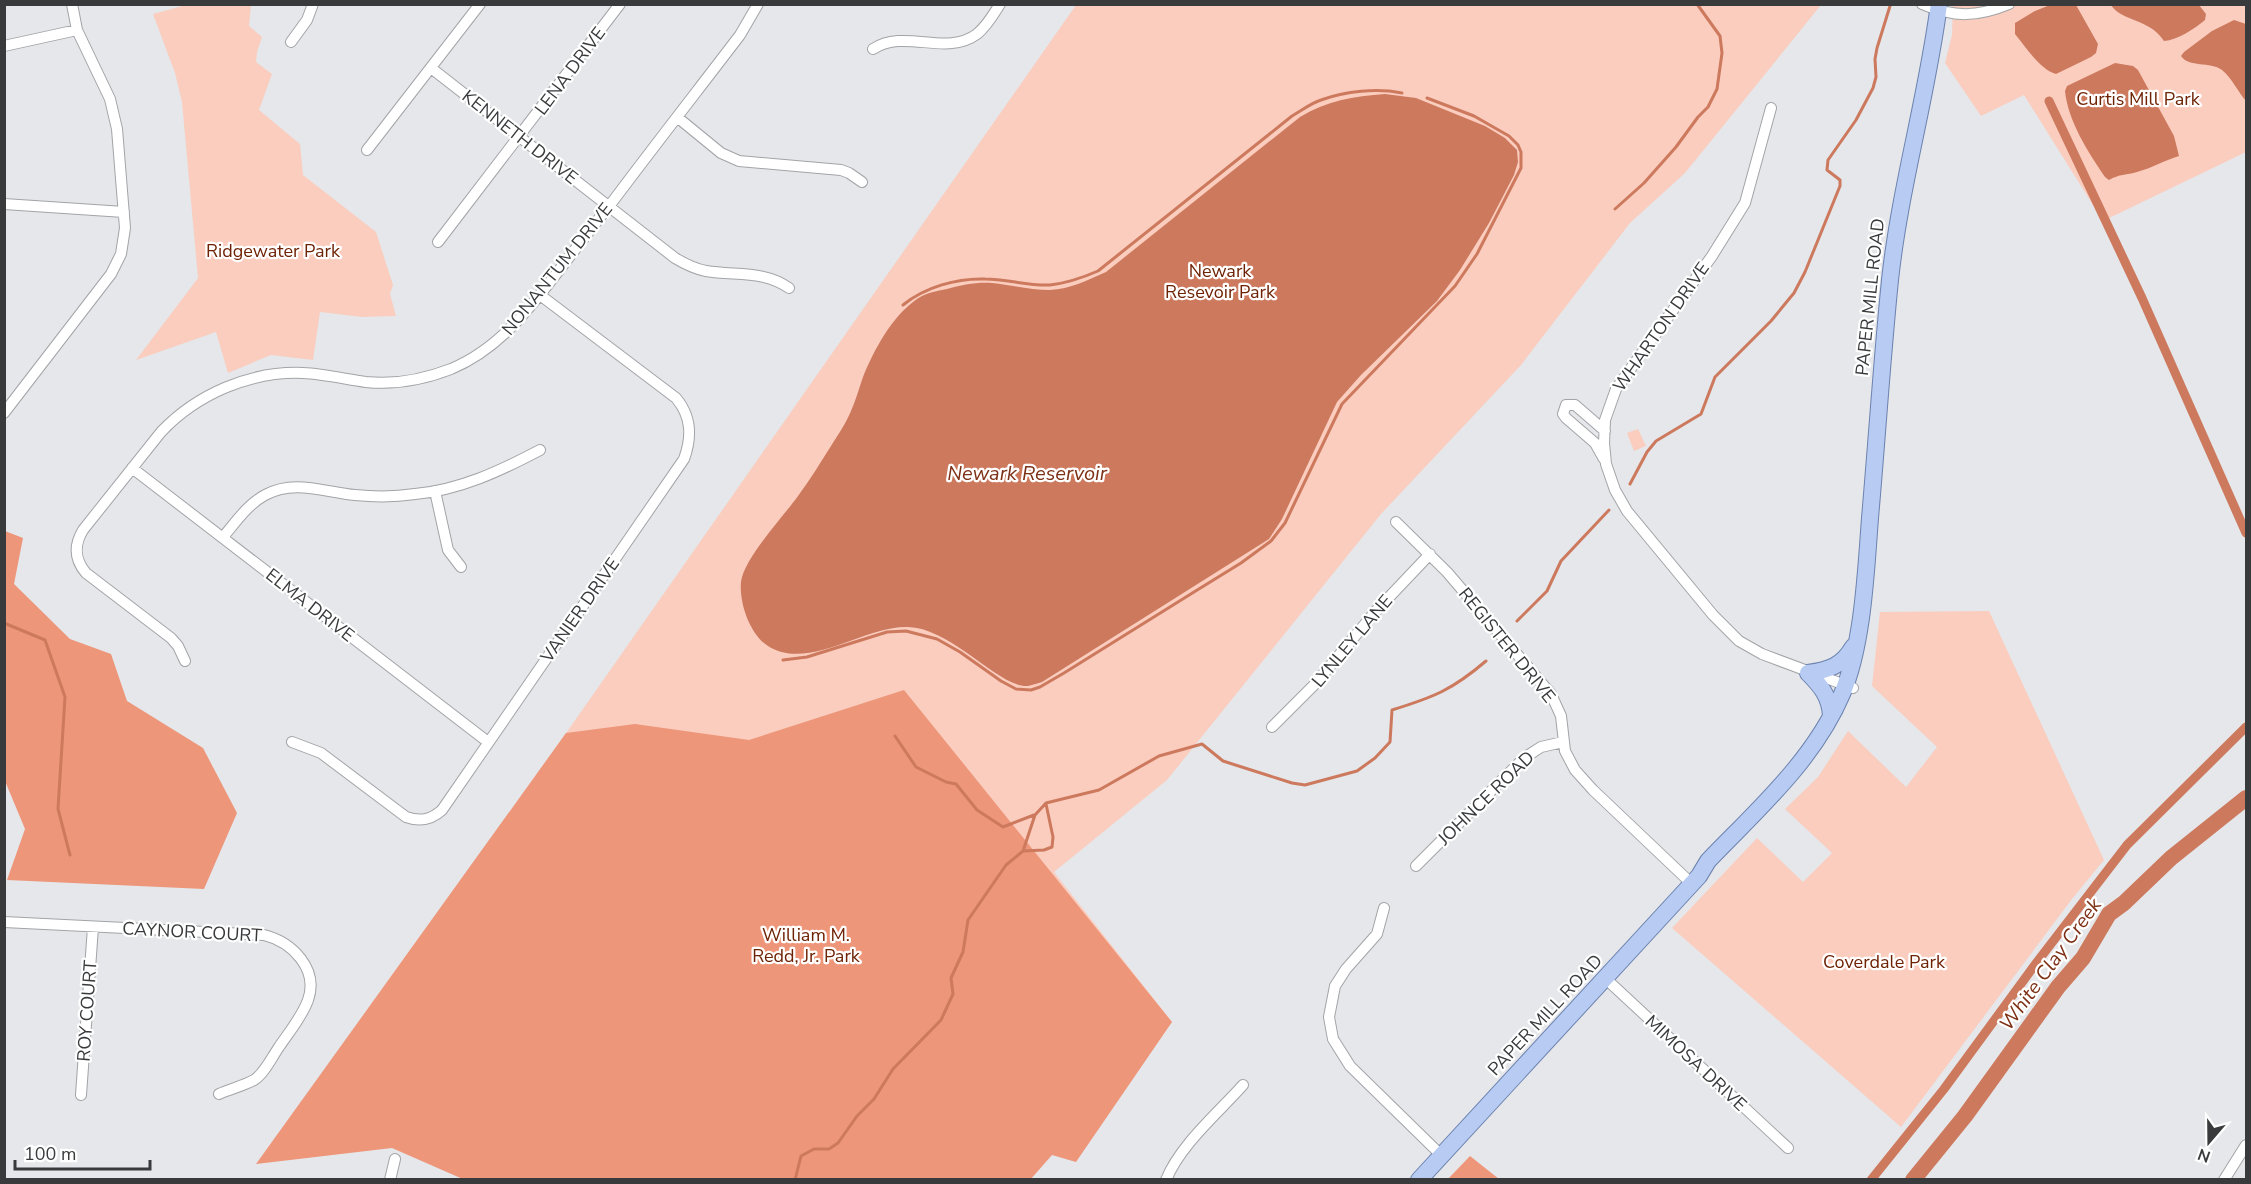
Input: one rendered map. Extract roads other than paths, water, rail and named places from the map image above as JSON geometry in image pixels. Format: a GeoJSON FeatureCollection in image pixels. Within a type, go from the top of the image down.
{"type":"FeatureCollection","features":[{"type":"Feature","properties":{"kind":"main road","name":"PAPER MILL ROAD"},"geometry":{"type":"LineString","coordinates":[[1419,1179],[1696,880],[1708,861],[1803,759],[1849,687],[1864,597],[1881,375],[1895,236],[1933,7]]}},
{"type":"Feature","properties":{"kind":"main road","name":"PAPER MILL ROAD"},"geometry":{"type":"LineString","coordinates":[[1696,880],[1715,866],[1810,764],[1834,730],[1865,643],[1869,607],[1864,597]]}},
{"type":"Feature","properties":{"kind":"main road"},"geometry":{"type":"LineString","coordinates":[[1808,673],[1837,667],[1857,641]]}},
{"type":"Feature","properties":{"kind":"main road"},"geometry":{"type":"LineString","coordinates":[[1808,673],[1824,690],[1831,716]]}},
{"type":"Feature","properties":{"kind":"street"},"geometry":{"type":"LineString","coordinates":[[4,412],[111,274],[122,254],[125,228],[117,129],[110,99],[77,30],[72,4]]}},
{"type":"Feature","properties":{"kind":"street"},"geometry":{"type":"LineString","coordinates":[[291,42],[307,20],[313,4]]}},
{"type":"Feature","properties":{"kind":"street"},"geometry":{"type":"LineString","coordinates":[[367,150],[480,4]]}},
{"type":"Feature","properties":{"kind":"street","name":"LENA DRIVE"},"geometry":{"type":"LineString","coordinates":[[438,242],[620,4]]}},
{"type":"Feature","properties":{"kind":"street","name":"NONANTUM DRIVE"},"geometry":{"type":"LineString","coordinates":[[185,661],[178,646],[171,638],[86,573],[78,561],[76,547],[80,535],[171,421],[199,402],[228,387],[258,377],[291,373],[386,383],[435,374],[468,360],[500,340],[540,295],[740,35],[758,4]]}},
{"type":"Feature","properties":{"kind":"street"},"geometry":{"type":"LineString","coordinates":[[873,49],[890,41],[946,44],[967,40],[983,28],[1000,4]]}},
{"type":"Feature","properties":{"kind":"street"},"geometry":{"type":"LineString","coordinates":[[1933,7],[1978,15],[2009,4]]}},
{"type":"Feature","properties":{"kind":"street"},"geometry":{"type":"LineString","coordinates":[[4,46],[77,30]]}},
{"type":"Feature","properties":{"kind":"street","name":"KENNETH DRIVE"},"geometry":{"type":"LineString","coordinates":[[431,68],[686,264],[706,271],[764,276],[781,282],[789,288]]}},
{"type":"Feature","properties":{"kind":"street","name":"WHARTON DRIVE"},"geometry":{"type":"LineString","coordinates":[[1771,108],[1745,203],[1712,256],[1616,388],[1609,404],[1605,431],[1606,464],[1616,490],[1628,511],[1713,615],[1739,641],[1762,654],[1849,687]]}},
{"type":"Feature","properties":{"kind":"street"},"geometry":{"type":"LineString","coordinates":[[677,117],[721,153],[739,161],[841,170],[862,182]]}},
{"type":"Feature","properties":{"kind":"street"},"geometry":{"type":"LineString","coordinates":[[4,204],[124,212]]}},
{"type":"Feature","properties":{"kind":"street","name":"VANIER DRIVE"},"geometry":{"type":"LineString","coordinates":[[292,742],[321,753],[399,813],[413,820],[429,819],[442,810],[684,459],[690,440],[689,422],[682,405],[676,398],[540,295]]}},
{"type":"Feature","properties":{"kind":"street"},"geometry":{"type":"LineString","coordinates":[[1605,431],[1575,405],[1566,405],[1563,410],[1566,418],[1595,443],[1606,464]]}},
{"type":"Feature","properties":{"kind":"street"},"geometry":{"type":"LineString","coordinates":[[223,537],[253,503],[264,495],[285,488],[307,487],[340,494],[378,496],[435,491],[499,471],[540,450]]}},
{"type":"Feature","properties":{"kind":"street","name":"ELMA DRIVE"},"geometry":{"type":"LineString","coordinates":[[132,468],[488,742]]}},
{"type":"Feature","properties":{"kind":"street"},"geometry":{"type":"LineString","coordinates":[[435,491],[448,550],[461,567]]}},
{"type":"Feature","properties":{"kind":"street","name":"REGISTER DRIVE"},"geometry":{"type":"LineString","coordinates":[[1396,522],[1430,554],[1551,694],[1561,716],[1563,742],[1575,770],[1582,779],[1696,880]]}},
{"type":"Feature","properties":{"kind":"street","name":"LYNLEY LANE"},"geometry":{"type":"LineString","coordinates":[[1272,727],[1316,684],[1375,612],[1430,554]]}},
{"type":"Feature","properties":{"kind":"street","name":"JOHNCE ROAD"},"geometry":{"type":"LineString","coordinates":[[1416,866],[1524,758],[1541,747],[1563,742]]}},
{"type":"Feature","properties":{"kind":"street"},"geometry":{"type":"LineString","coordinates":[[1384,908],[1377,934],[1346,969],[1335,986],[1329,1017],[1333,1039],[1350,1066],[1441,1155]]}},
{"type":"Feature","properties":{"kind":"street","name":"CAYNOR COURT"},"geometry":{"type":"LineString","coordinates":[[4,922],[264,935],[286,944],[306,964],[310,981],[310,997],[303,1014],[256,1079],[219,1094]]}},
{"type":"Feature","properties":{"kind":"street","name":"ROY COURT"},"geometry":{"type":"LineString","coordinates":[[81,1095],[93,927]]}},
{"type":"Feature","properties":{"kind":"street","name":"MIMOSA DRIVE"},"geometry":{"type":"LineString","coordinates":[[1605,978],[1788,1148]]}},
{"type":"Feature","properties":{"kind":"street"},"geometry":{"type":"LineString","coordinates":[[1166,1179],[1171,1167],[1185,1149],[1243,1085]]}},
{"type":"Feature","properties":{"kind":"street"},"geometry":{"type":"LineString","coordinates":[[2224,1179],[2247,1145]]}},
{"type":"Feature","properties":{"kind":"street"},"geometry":{"type":"LineString","coordinates":[[390,1179],[395,1159]]}},
{"type":"Feature","properties":{"kind":"water"},"geometry":{"type":"Polygon","coordinates":[[[2050,5],[2076,5],[2098,44],[2096,53],[2091,57],[2056,74],[2038,63],[2015,34],[2015,23],[2050,5]]]}},
{"type":"Feature","properties":{"kind":"water"},"geometry":{"type":"Polygon","coordinates":[[[2111,5],[2199,5],[2206,14],[2205,20],[2191,30],[2175,39],[2164,41],[2151,28],[2122,15],[2111,5]]]}},
{"type":"Feature","properties":{"kind":"water"},"geometry":{"type":"Polygon","coordinates":[[[2234,20],[2246,24],[2246,101],[2222,70],[2189,62],[2181,56],[2212,31],[2234,20]]]}},
{"type":"Feature","properties":{"kind":"water"},"geometry":{"type":"Polygon","coordinates":[[[2115,63],[2133,66],[2138,70],[2174,136],[2179,156],[2109,180],[2080,136],[2070,114],[2065,91],[2067,86],[2115,63]]]}},
{"type":"Feature","properties":{"kind":"water","name":"Newark Reservoir"},"geometry":{"type":"Polygon","coordinates":[[[1385,94],[1416,98],[1485,126],[1505,138],[1517,150],[1518,162],[1514,175],[1489,223],[1460,270],[1437,301],[1361,375],[1337,402],[1282,519],[1269,539],[1042,682],[1028,686],[1003,678],[941,637],[925,630],[908,627],[891,628],[837,646],[801,654],[784,653],[762,641],[751,626],[744,609],[741,582],[744,572],[756,550],[802,490],[839,433],[851,411],[878,345],[908,306],[927,294],[969,284],[992,283],[1050,290],[1072,286],[1106,272],[1300,117],[1341,100],[1385,94]]]}},
{"type":"Feature","properties":{"kind":"waterway"},"geometry":{"type":"LineString","coordinates":[[1615,209],[1644,183],[1676,147],[1708,107],[1717,89],[1722,53],[1720,36],[1697,4]]}},
{"type":"Feature","properties":{"kind":"waterway"},"geometry":{"type":"LineString","coordinates":[[1630,484],[1647,452],[1656,441],[1701,414],[1715,377],[1771,321],[1794,293],[1805,272],[1840,186],[1840,180],[1827,170],[1828,160],[1856,120],[1873,88],[1876,77],[1877,48],[1890,6]]}},
{"type":"Feature","properties":{"kind":"waterway"},"geometry":{"type":"LineString","coordinates":[[903,305],[921,293],[963,280],[993,279],[1050,285],[1074,280],[1098,271],[1292,116],[1310,105],[1330,97],[1351,93],[1372,91],[1402,93]]}},
{"type":"Feature","properties":{"kind":"waterway"},"geometry":{"type":"LineString","coordinates":[[783,660],[807,657],[887,632],[906,631],[937,639],[1001,681],[1016,689],[1031,690],[1064,673],[1241,563],[1271,541],[1285,523],[1342,404],[1455,286],[1477,254],[1521,168],[1521,152],[1509,136],[1474,116],[1427,98]]}},
{"type":"Feature","properties":{"kind":"waterway"},"geometry":{"type":"LineString","coordinates":[[2049,101],[2142,298],[2246,533]]}},
{"type":"Feature","properties":{"kind":"waterway"},"geometry":{"type":"LineString","coordinates":[[1517,621],[1547,591],[1561,561],[1609,510]]}},
{"type":"Feature","properties":{"kind":"waterway"},"geometry":{"type":"LineString","coordinates":[[4,623],[45,640],[65,697],[58,809],[70,855]]}},
{"type":"Feature","properties":{"kind":"waterway"},"geometry":{"type":"LineString","coordinates":[[795,1180],[801,1156],[814,1149],[829,1149],[838,1143],[857,1116],[874,1099],[893,1069],[941,1020],[953,994],[951,978],[963,952],[968,920],[1006,865],[1023,851],[1035,815],[1046,803],[1099,790],[1159,756],[1202,744],[1223,761],[1292,783],[1305,785],[1357,771],[1375,758],[1390,742],[1392,710],[1442,691],[1463,679],[1486,661]]}},
{"type":"Feature","properties":{"kind":"waterway"},"geometry":{"type":"LineString","coordinates":[[1871,1180],[1944,1089],[2037,962],[2127,845],[2246,727]]}},
{"type":"Feature","properties":{"kind":"waterway"},"geometry":{"type":"LineString","coordinates":[[895,736],[916,767],[946,782],[956,784],[977,810],[1003,827],[1034,815]]}},
{"type":"Feature","properties":{"kind":"waterway","name":"White Clay Creek"},"geometry":{"type":"LineString","coordinates":[[1913,1180],[1965,1116],[2058,987],[2083,958],[2109,914],[2124,903],[2171,858],[2246,798]]}},
{"type":"Feature","properties":{"kind":"waterway"},"geometry":{"type":"LineString","coordinates":[[1023,851],[1044,850],[1052,847],[1053,837],[1046,804]]}},
{"type":"Feature","properties":{"kind":"park label","name":"Curtis Mill Park"},"geometry":{"type":"Point","coordinates":[2138,99]}},
{"type":"Feature","properties":{"kind":"park label","name":"Ridgewater Park"},"geometry":{"type":"Point","coordinates":[273,251]}},
{"type":"Feature","properties":{"kind":"park label","name":"Newark Resevoir Park"},"geometry":{"type":"Point","coordinates":[1220,281]}},
{"type":"Feature","properties":{"kind":"park label","name":"William M. Redd, Jr. Park"},"geometry":{"type":"Point","coordinates":[806,945]}},
{"type":"Feature","properties":{"kind":"park label","name":"Coverdale Park"},"geometry":{"type":"Point","coordinates":[1884,962]}}]}
